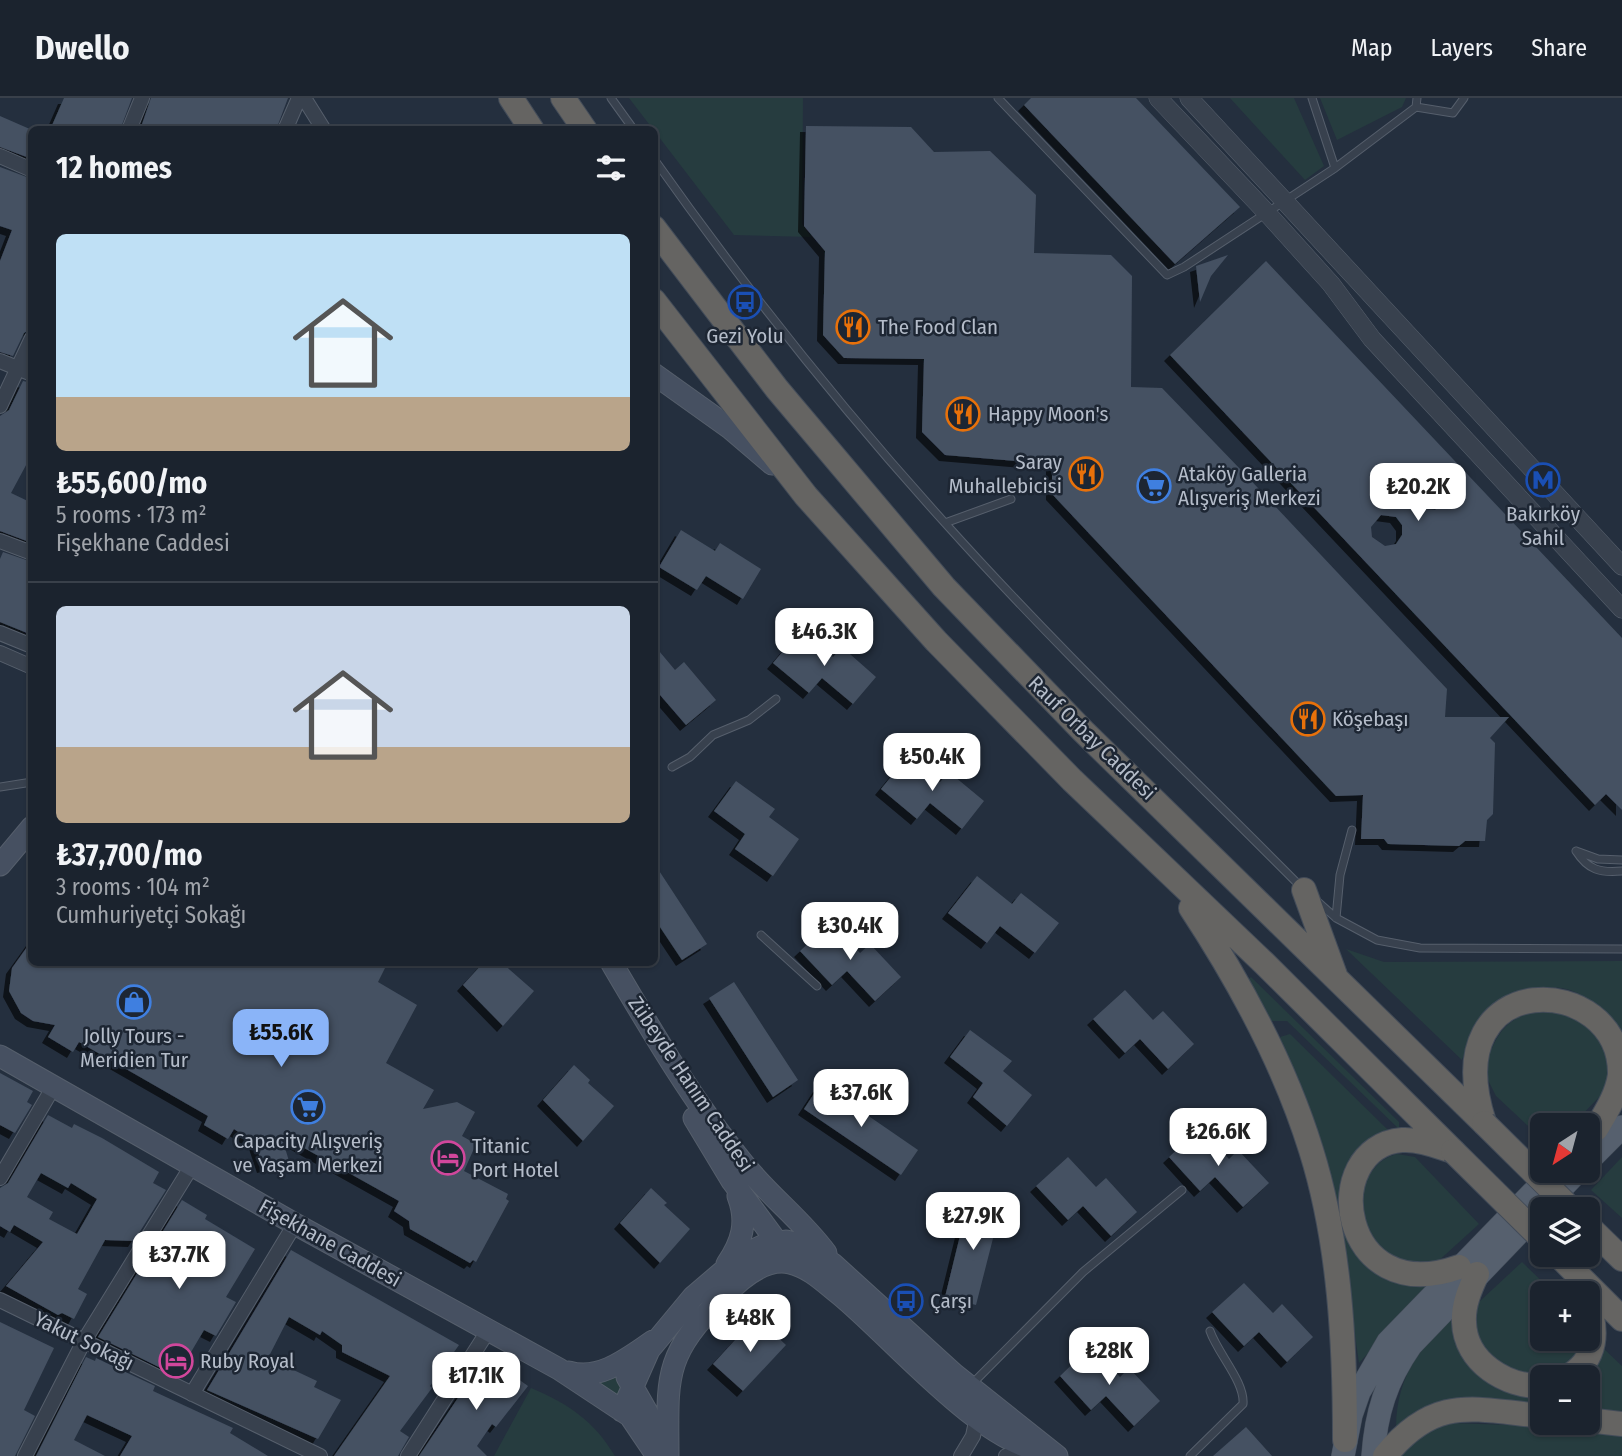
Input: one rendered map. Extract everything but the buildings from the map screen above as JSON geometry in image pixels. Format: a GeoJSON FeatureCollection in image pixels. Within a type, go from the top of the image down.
{"type":"FeatureCollection","features":[{"type":"Feature","properties":{"kind":"highway"},"geometry":{"type":"LineString","coordinates":[[511,98],[530,126]]}},
{"type":"Feature","properties":{"kind":"highway"},"geometry":{"type":"LineString","coordinates":[[563,98],[582,126]]}},
{"type":"Feature","properties":{"kind":"highway","name":"Rauf Orbay Caddesi"},"geometry":{"type":"LineString","coordinates":[[658,233],[777,388],[944,587],[1083,731],[1559,1197]]}},
{"type":"Feature","properties":{"kind":"highway","name":"Rauf Orbay Caddesi"},"geometry":{"type":"LineString","coordinates":[[658,305],[806,496],[936,641],[1530,1227]]}},
{"type":"Feature","properties":{"kind":"highway"},"geometry":{"type":"LineString","coordinates":[[1168,872],[1212,939],[1266,1035],[1312,1152],[1330,1235],[1339,1311],[1344,1448]]}},
{"type":"Feature","properties":{"kind":"highway"},"geometry":{"type":"LineString","coordinates":[[1304,890],[1338,982]]}},
{"type":"Feature","properties":{"kind":"highway"},"geometry":{"type":"LineString","coordinates":[[1484,1123],[1473,1079],[1474,1063],[1484,1033],[1494,1020],[1514,1007],[1532,1000],[1554,999],[1579,1003],[1602,1021],[1617,1046],[1620,1074],[1614,1096],[1600,1120]]}},
{"type":"Feature","properties":{"kind":"highway"},"geometry":{"type":"LineString","coordinates":[[1452,1151],[1414,1140],[1400,1140],[1381,1147],[1361,1166],[1350,1197],[1350,1213],[1363,1245],[1379,1262],[1392,1269],[1412,1276],[1468,1271],[1464,1325],[1477,1357],[1505,1379],[1530,1386]]}},
{"type":"Feature","properties":{"kind":"highway"},"geometry":{"type":"LineString","coordinates":[[1603,1237],[1622,1259]]}},
{"type":"Feature","properties":{"kind":"highway"},"geometry":{"type":"LineString","coordinates":[[1570,1267],[1622,1319]]}},
{"type":"Feature","properties":{"kind":"highway"},"geometry":{"type":"LineString","coordinates":[[1385,1456],[1409,1429],[1443,1412],[1482,1410],[1530,1415]]}},
{"type":"Feature","properties":{"kind":"highway"},"geometry":{"type":"LineString","coordinates":[[1600,1421],[1622,1424]]}},
{"type":"Feature","properties":{"kind":"main road"},"geometry":{"type":"LineString","coordinates":[[658,377],[732,429],[806,496]]}},
{"type":"Feature","properties":{"kind":"main road"},"geometry":{"type":"LineString","coordinates":[[0,865],[28,832]]}},
{"type":"Feature","properties":{"kind":"main road","name":"Zübeyde Hanım Caddesi"},"geometry":{"type":"LineString","coordinates":[[598,966],[732,1181]]}},
{"type":"Feature","properties":{"kind":"main road","name":"Zübeyde Hanım Caddesi"},"geometry":{"type":"LineString","coordinates":[[613,966],[646,1022],[742,1163],[813,1235],[834,1264],[964,1394],[977,1417],[1028,1449],[1055,1455]]}},
{"type":"Feature","properties":{"kind":"main road","name":"Fişekhane Caddesi"},"geometry":{"type":"LineString","coordinates":[[0,1056],[295,1224],[559,1369],[636,1421],[657,1456]]}},
{"type":"Feature","properties":{"kind":"main road"},"geometry":{"type":"LineString","coordinates":[[1600,1124],[1622,1100]]}},
{"type":"Feature","properties":{"kind":"main road"},"geometry":{"type":"LineString","coordinates":[[1600,1149],[1622,1127]]}},
{"type":"Feature","properties":{"kind":"main road"},"geometry":{"type":"LineString","coordinates":[[668,1456],[667,1391],[676,1355],[691,1331],[735,1284],[769,1264],[788,1262],[780,1241],[732,1181]]}},
{"type":"Feature","properties":{"kind":"main road"},"geometry":{"type":"LineString","coordinates":[[726,1267],[737,1249],[744,1214],[732,1181]]}},
{"type":"Feature","properties":{"kind":"main road"},"geometry":{"type":"LineString","coordinates":[[1373,1456],[1375,1420],[1394,1369],[1468,1271],[1544,1183]]}},
{"type":"Feature","properties":{"kind":"main road"},"geometry":{"type":"LineString","coordinates":[[1344,1448],[1359,1392],[1379,1354],[1565,1183]]}},
{"type":"Feature","properties":{"kind":"main road"},"geometry":{"type":"LineString","coordinates":[[639,1456],[622,1411],[632,1384],[655,1340],[693,1297],[726,1267],[754,1249],[780,1241]]}},
{"type":"Feature","properties":{"kind":"main road","name":"Zübeyde Hanım Caddesi"},"geometry":{"type":"LineString","coordinates":[[780,1241],[806,1246],[834,1264]]}},
{"type":"Feature","properties":{"kind":"main road","name":"Zübeyde Hanım Caddesi"},"geometry":{"type":"LineString","coordinates":[[788,1262],[803,1268],[964,1394],[1055,1455]]}},
{"type":"Feature","properties":{"kind":"main road"},"geometry":{"type":"LineString","coordinates":[[559,1369],[589,1375],[618,1364],[655,1340]]}},
{"type":"Feature","properties":{"kind":"main road"},"geometry":{"type":"LineString","coordinates":[[618,1364],[647,1412],[657,1456]]}},
{"type":"Feature","properties":{"kind":"street"},"geometry":{"type":"LineString","coordinates":[[131,126],[142,98]]}},
{"type":"Feature","properties":{"kind":"street"},"geometry":{"type":"LineString","coordinates":[[287,126],[302,98],[321,126]]}},
{"type":"Feature","properties":{"kind":"street"},"geometry":{"type":"LineString","coordinates":[[1158,98],[1331,284],[1372,340],[1622,609]]}},
{"type":"Feature","properties":{"kind":"street"},"geometry":{"type":"LineString","coordinates":[[1189,98],[1622,566]]}},
{"type":"Feature","properties":{"kind":"street"},"geometry":{"type":"LineString","coordinates":[[0,156],[28,168]]}},
{"type":"Feature","properties":{"kind":"street"},"geometry":{"type":"LineString","coordinates":[[0,406],[28,346]]}},
{"type":"Feature","properties":{"kind":"street"},"geometry":{"type":"LineString","coordinates":[[0,362],[28,373]]}},
{"type":"Feature","properties":{"kind":"street"},"geometry":{"type":"LineString","coordinates":[[0,541],[28,552]]}},
{"type":"Feature","properties":{"kind":"street"},"geometry":{"type":"LineString","coordinates":[[0,633],[28,644]]}},
{"type":"Feature","properties":{"kind":"street"},"geometry":{"type":"LineString","coordinates":[[0,653],[28,665]]}},
{"type":"Feature","properties":{"kind":"street"},"geometry":{"type":"LineString","coordinates":[[0,1178],[54,1086]]}},
{"type":"Feature","properties":{"kind":"street"},"geometry":{"type":"LineString","coordinates":[[25,1456],[84,1341],[192,1164]]}},
{"type":"Feature","properties":{"kind":"street"},"geometry":{"type":"LineString","coordinates":[[192,1394],[295,1224]]}},
{"type":"Feature","properties":{"kind":"street","name":"Yakut Sokağı"},"geometry":{"type":"LineString","coordinates":[[0,1300],[320,1456]]}},
{"type":"Feature","properties":{"kind":"street"},"geometry":{"type":"LineString","coordinates":[[408,1456],[488,1331]]}},
{"type":"Feature","properties":{"kind":"street"},"geometry":{"type":"LineString","coordinates":[[961,1456],[973,1436],[977,1417]]}},
{"type":"Feature","properties":{"kind":"street"},"geometry":{"type":"LineString","coordinates":[[1006,1456],[1028,1449]]}},
{"type":"Feature","properties":{"kind":"lane"},"geometry":{"type":"LineString","coordinates":[[611,98],[631,126]]}},
{"type":"Feature","properties":{"kind":"lane"},"geometry":{"type":"LineString","coordinates":[[998,98],[1167,275],[1184,267],[1335,168],[1416,107],[1453,113],[1464,98]]}},
{"type":"Feature","properties":{"kind":"lane"},"geometry":{"type":"LineString","coordinates":[[1312,98],[1335,168]]}},
{"type":"Feature","properties":{"kind":"lane"},"geometry":{"type":"LineString","coordinates":[[1416,107],[1417,98]]}},
{"type":"Feature","properties":{"kind":"lane"},"geometry":{"type":"LineString","coordinates":[[658,165],[714,242],[810,364],[945,523],[1304,890],[1336,918],[1377,940],[1420,948],[1622,949]]}},
{"type":"Feature","properties":{"kind":"lane"},"geometry":{"type":"LineString","coordinates":[[945,523],[1011,499]]}},
{"type":"Feature","properties":{"kind":"lane"},"geometry":{"type":"LineString","coordinates":[[672,767],[690,757],[713,735],[749,720],[776,699]]}},
{"type":"Feature","properties":{"kind":"lane"},"geometry":{"type":"LineString","coordinates":[[0,787],[28,783]]}},
{"type":"Feature","properties":{"kind":"lane"},"geometry":{"type":"LineString","coordinates":[[1336,918],[1340,874],[1352,830]]}},
{"type":"Feature","properties":{"kind":"lane"},"geometry":{"type":"LineString","coordinates":[[1622,860],[1598,859],[1576,851],[1585,866],[1594,870],[1622,872]]}},
{"type":"Feature","properties":{"kind":"lane"},"geometry":{"type":"LineString","coordinates":[[761,934],[817,986]]}},
{"type":"Feature","properties":{"kind":"lane"},"geometry":{"type":"LineString","coordinates":[[964,1394],[1083,1272],[1182,1190]]}},
{"type":"Feature","properties":{"kind":"lane"},"geometry":{"type":"LineString","coordinates":[[1190,1456],[1243,1404],[1244,1391],[1225,1364],[1210,1331]]}},
{"type":"Feature","properties":{"kind":"green space"},"geometry":{"type":"Polygon","coordinates":[[[629,98],[803,98],[802,224],[811,237],[734,235],[658,136],[658,126],[650,126],[629,98]]]}},
{"type":"Feature","properties":{"kind":"green space"},"geometry":{"type":"Polygon","coordinates":[[[1230,98],[1294,98],[1324,166],[1305,180],[1230,98]]]}},
{"type":"Feature","properties":{"kind":"green space"},"geometry":{"type":"Polygon","coordinates":[[[1320,98],[1406,98],[1402,107],[1337,140],[1320,98]]]}},
{"type":"Feature","properties":{"kind":"green space"},"geometry":{"type":"Polygon","coordinates":[[[1346,949],[1384,962],[1622,961],[1622,1034],[1598,1007],[1576,993],[1553,988],[1540,990],[1478,1029],[1462,1060],[1346,949]]]}},
{"type":"Feature","properties":{"kind":"green space"},"geometry":{"type":"Polygon","coordinates":[[[1251,977],[1399,1122],[1399,1129],[1287,1021],[1270,1021],[1247,980],[1251,977]]]}},
{"type":"Feature","properties":{"kind":"green space"},"geometry":{"type":"Polygon","coordinates":[[[1545,1009],[1589,1022],[1612,1062],[1605,1091],[1584,1113],[1530,1113],[1530,1128],[1496,1096],[1483,1070],[1498,1036],[1511,1022],[1545,1009]]]}},
{"type":"Feature","properties":{"kind":"green space"},"geometry":{"type":"Polygon","coordinates":[[[1290,1034],[1388,1130],[1374,1138],[1343,1188],[1387,1277],[1408,1285],[1429,1287],[1359,1363],[1343,1251],[1325,1167],[1280,1037],[1290,1034]]]}},
{"type":"Feature","properties":{"kind":"green space"},"geometry":{"type":"Polygon","coordinates":[[[1397,1154],[1415,1157],[1479,1224],[1435,1264],[1418,1268],[1379,1252],[1358,1204],[1363,1188],[1376,1166],[1397,1154]]]}},
{"type":"Feature","properties":{"kind":"green space"},"geometry":{"type":"Polygon","coordinates":[[[1622,1157],[1622,1218],[1591,1190],[1622,1157]]]}},
{"type":"Feature","properties":{"kind":"green space"},"geometry":{"type":"Polygon","coordinates":[[[1522,1262],[1542,1281],[1530,1281],[1530,1351],[1577,1351],[1563,1365],[1530,1365],[1530,1377],[1483,1355],[1472,1314],[1479,1302],[1522,1262]]]}},
{"type":"Feature","properties":{"kind":"green space"},"geometry":{"type":"Polygon","coordinates":[[[1456,1306],[1466,1344],[1478,1372],[1488,1383],[1501,1390],[1530,1395],[1530,1407],[1431,1405],[1396,1427],[1401,1391],[1423,1348],[1456,1306]]]}},
{"type":"Feature","properties":{"kind":"green space"},"geometry":{"type":"Polygon","coordinates":[[[1603,1348],[1622,1366],[1622,1414],[1600,1412],[1600,1365],[1593,1365],[1603,1348]]]}},
{"type":"Feature","properties":{"kind":"green space"},"geometry":{"type":"Polygon","coordinates":[[[617,1372],[622,1384],[618,1398],[593,1379],[617,1372]]]}},
{"type":"Feature","properties":{"kind":"green space"},"geometry":{"type":"Polygon","coordinates":[[[531,1388],[569,1407],[589,1423],[615,1456],[494,1456],[531,1388]]]}},
{"type":"Feature","properties":{"kind":"green space"},"geometry":{"type":"Polygon","coordinates":[[[1449,1423],[1530,1426],[1530,1435],[1600,1434],[1622,1437],[1622,1456],[1398,1456],[1422,1432],[1449,1423]]]}},
{"type":"Feature","properties":{"kind":"place","name":"Gezi Yolu"},"geometry":{"type":"Point","coordinates":[745,302]}},
{"type":"Feature","properties":{"kind":"place","name":"The Food Clan"},"geometry":{"type":"Point","coordinates":[853,327]}},
{"type":"Feature","properties":{"kind":"place","name":"Happy Moon's"},"geometry":{"type":"Point","coordinates":[963,414]}},
{"type":"Feature","properties":{"kind":"place","name":"Saray Muhallebicisi"},"geometry":{"type":"Point","coordinates":[1086,474]}},
{"type":"Feature","properties":{"kind":"place","name":"Bakırköy Sahil"},"geometry":{"type":"Point","coordinates":[1543,480]}},
{"type":"Feature","properties":{"kind":"place","name":"Ataköy Galleria Alışveriş Merkezi"},"geometry":{"type":"Point","coordinates":[1154,486]}},
{"type":"Feature","properties":{"kind":"place","name":"Köşebaşı"},"geometry":{"type":"Point","coordinates":[1308,719]}},
{"type":"Feature","properties":{"kind":"place","name":"Jolly Tours - Meridien Tur"},"geometry":{"type":"Point","coordinates":[134,1002]}},
{"type":"Feature","properties":{"kind":"place","name":"Capacity Alışveriş ve Yaşam Merkezi"},"geometry":{"type":"Point","coordinates":[308,1107]}},
{"type":"Feature","properties":{"kind":"place","name":"Titanic Port Hotel"},"geometry":{"type":"Point","coordinates":[448,1158]}},
{"type":"Feature","properties":{"kind":"place","name":"Çarşı"},"geometry":{"type":"Point","coordinates":[906,1301]}},
{"type":"Feature","properties":{"kind":"place","name":"Ruby Royal"},"geometry":{"type":"Point","coordinates":[176,1361]}}]}
